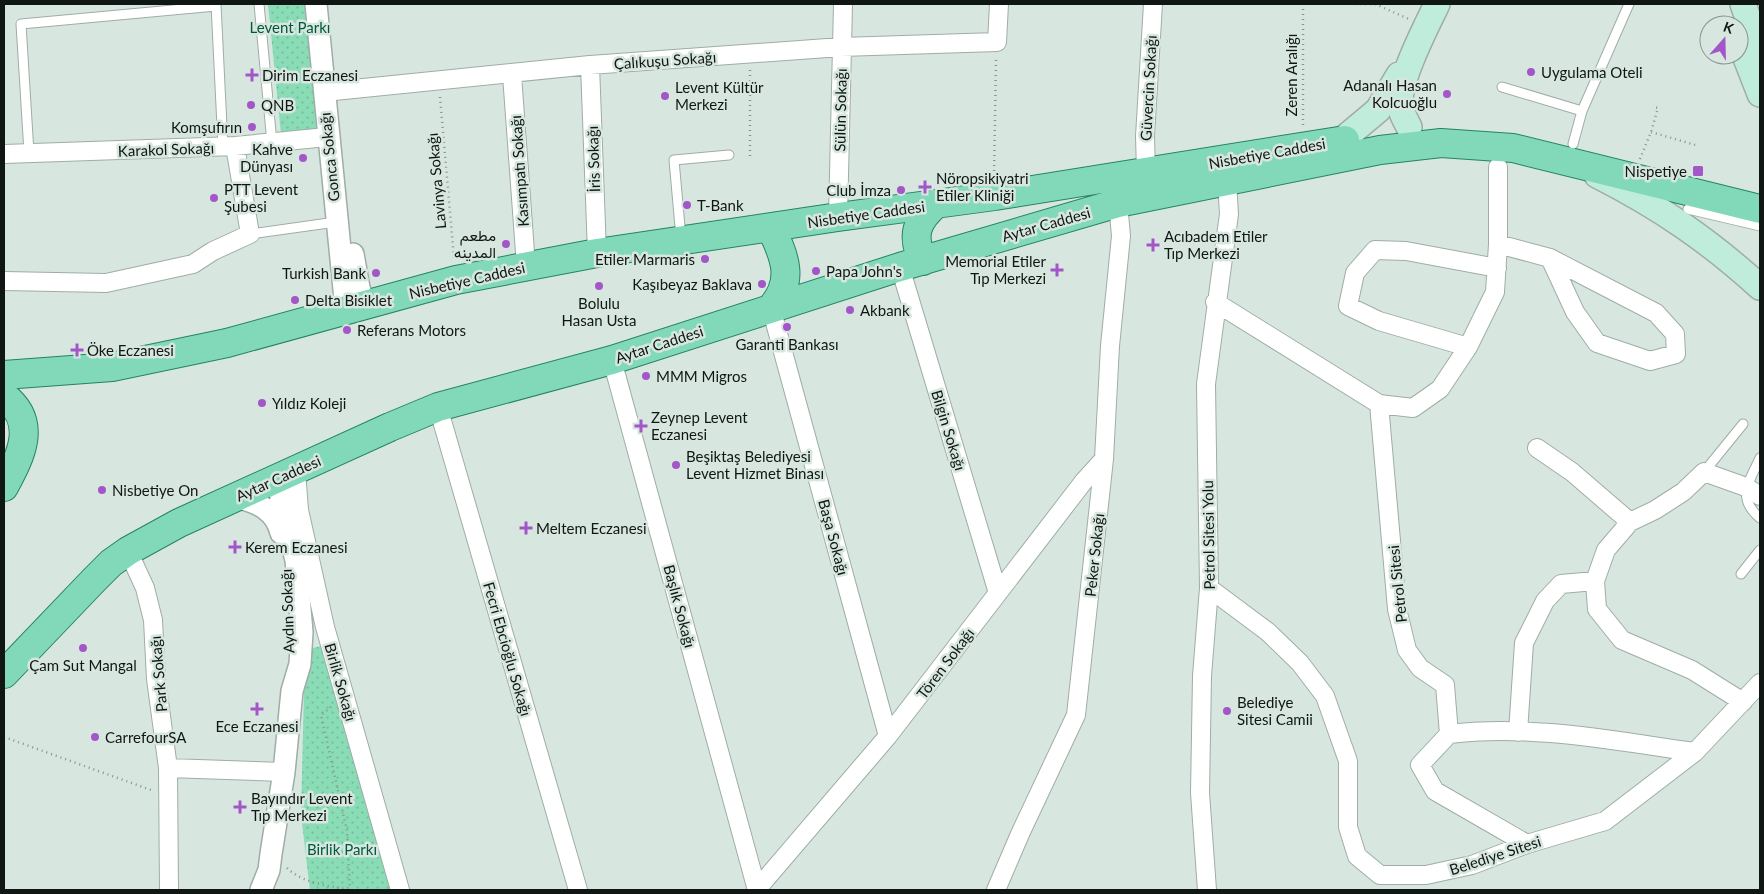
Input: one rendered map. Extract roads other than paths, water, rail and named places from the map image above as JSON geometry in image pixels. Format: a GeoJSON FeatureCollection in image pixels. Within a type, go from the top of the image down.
{"type":"FeatureCollection","features":[{"type":"Feature","properties":{"kind":"main road"},"geometry":{"type":"LineString","coordinates":[[1414,136],[1401,109],[1401,96],[1422,36],[1436,4]]}},
{"type":"Feature","properties":{"kind":"main road"},"geometry":{"type":"LineString","coordinates":[[1744,4],[1760,52]]}},
{"type":"Feature","properties":{"kind":"main road"},"geometry":{"type":"LineString","coordinates":[[1341,141],[1378,110],[1422,36]]}},
{"type":"Feature","properties":{"kind":"main road"},"geometry":{"type":"LineString","coordinates":[[1749,65],[1760,94]]}},
{"type":"Feature","properties":{"kind":"main road","name":"Nisbetiye Caddesi"},"geometry":{"type":"LineString","coordinates":[[1380,150],[1414,136]]}},
{"type":"Feature","properties":{"kind":"main road","name":"Nisbetiye Caddesi"},"geometry":{"type":"LineString","coordinates":[[4,375],[112,367],[227,343],[456,280],[597,253],[995,196],[1341,141],[1414,136],[1469,144],[1640,160],[1760,194]]}},
{"type":"Feature","properties":{"kind":"main road","name":"Aytar Caddesi"},"geometry":{"type":"LineString","coordinates":[[4,674],[111,563],[128,551],[173,526],[390,427],[438,408],[612,360],[911,264],[1118,203],[1380,150]]}},
{"type":"Feature","properties":{"kind":"main road","name":"Nisbetiye Caddesi"},"geometry":{"type":"LineString","coordinates":[[1572,153],[1760,209]]}},
{"type":"Feature","properties":{"kind":"main road"},"geometry":{"type":"LineString","coordinates":[[1572,153],[1688,209],[1709,223],[1760,266]]}},
{"type":"Feature","properties":{"kind":"main road"},"geometry":{"type":"LineString","coordinates":[[1572,153],[1625,189],[1679,221],[1725,255],[1760,287]]}},
{"type":"Feature","properties":{"kind":"main road"},"geometry":{"type":"LineString","coordinates":[[911,264],[917,247],[917,229],[924,214],[936,204]]}},
{"type":"Feature","properties":{"kind":"main road"},"geometry":{"type":"LineString","coordinates":[[771,228],[783,256],[786,273],[782,296],[772,308]]}},
{"type":"Feature","properties":{"kind":"main road"},"geometry":{"type":"LineString","coordinates":[[4,396],[17,410],[23,426],[25,440],[20,458],[4,487]]}},
{"type":"Feature","properties":{"kind":"street","name":"Gonca Sokağı"},"geometry":{"type":"LineString","coordinates":[[316,4],[356,276],[356,308]]}},
{"type":"Feature","properties":{"kind":"street","name":"Gonca Sokağı"},"geometry":{"type":"LineString","coordinates":[[326,4],[327,137],[336,222],[356,308]]}},
{"type":"Feature","properties":{"kind":"street","name":"Sülün Sokağı"},"geometry":{"type":"LineString","coordinates":[[838,217],[843,4]]}},
{"type":"Feature","properties":{"kind":"street","name":"Çalıkuşu Sokağı"},"geometry":{"type":"LineString","coordinates":[[328,92],[439,80],[512,75],[590,65],[841,47],[997,42],[999,4]]}},
{"type":"Feature","properties":{"kind":"street","name":"Güvercin Sokağı"},"geometry":{"type":"LineString","coordinates":[[1146,172],[1146,126],[1153,4]]}},
{"type":"Feature","properties":{"kind":"street","name":"İris Sokağı"},"geometry":{"type":"LineString","coordinates":[[590,65],[597,253]]}},
{"type":"Feature","properties":{"kind":"street","name":"Kasımpatı Sokağı"},"geometry":{"type":"LineString","coordinates":[[512,75],[526,266]]}},
{"type":"Feature","properties":{"kind":"street","name":"Karakol Sokağı"},"geometry":{"type":"LineString","coordinates":[[4,154],[229,146],[327,137]]}},
{"type":"Feature","properties":{"kind":"street"},"geometry":{"type":"LineString","coordinates":[[4,281],[106,283],[193,264],[213,251],[250,234],[229,146]]}},
{"type":"Feature","properties":{"kind":"street"},"geometry":{"type":"LineString","coordinates":[[1215,302],[1380,404],[1412,408],[1440,388],[1468,347],[1495,292],[1498,244],[1498,167]]}},
{"type":"Feature","properties":{"kind":"street","name":"Petrol Sitesi Yolu"},"geometry":{"type":"LineString","coordinates":[[1207,890],[1200,793],[1202,676],[1209,588],[1206,384],[1215,302],[1229,214],[1227,182]]}},
{"type":"Feature","properties":{"kind":"street","name":"Peker Sokağı"},"geometry":{"type":"LineString","coordinates":[[996,890],[1076,715],[1104,459],[1110,346],[1121,236],[1118,203]]}},
{"type":"Feature","properties":{"kind":"street"},"geometry":{"type":"LineString","coordinates":[[1498,244],[1550,258],[1656,313],[1675,334],[1676,354],[1650,361],[1597,343],[1575,312],[1550,258]]}},
{"type":"Feature","properties":{"kind":"street"},"geometry":{"type":"LineString","coordinates":[[1468,347],[1379,321],[1348,306],[1355,273],[1375,250],[1406,251],[1497,268]]}},
{"type":"Feature","properties":{"kind":"street","name":"Bilgin Sokağı"},"geometry":{"type":"LineString","coordinates":[[911,264],[998,593]]}},
{"type":"Feature","properties":{"kind":"street","name":"Başa Sokağı"},"geometry":{"type":"LineString","coordinates":[[772,308],[888,736]]}},
{"type":"Feature","properties":{"kind":"street","name":"Başlık Sokağı"},"geometry":{"type":"LineString","coordinates":[[612,360],[748,853],[755,889]]}},
{"type":"Feature","properties":{"kind":"street","name":"Petrol Sitesi"},"geometry":{"type":"LineString","coordinates":[[1380,404],[1397,609],[1407,650],[1420,668],[1445,685],[1449,734]]}},
{"type":"Feature","properties":{"kind":"street","name":"Fecri Ebcioğlu Sokağı"},"geometry":{"type":"LineString","coordinates":[[438,408],[578,890]]}},
{"type":"Feature","properties":{"kind":"street"},"geometry":{"type":"LineString","coordinates":[[1537,448],[1572,472],[1630,522]]}},
{"type":"Feature","properties":{"kind":"street","name":"Tören Sokağı"},"geometry":{"type":"LineString","coordinates":[[755,889],[780,863],[888,736],[1084,482],[1104,459]]}},
{"type":"Feature","properties":{"kind":"street"},"geometry":{"type":"LineString","coordinates":[[1744,702],[1692,670],[1622,640],[1597,610],[1594,581],[1606,550],[1630,522],[1655,510],[1683,492],[1704,472],[1753,492]]}},
{"type":"Feature","properties":{"kind":"street","name":"Birlik Sokağı"},"geometry":{"type":"LineString","coordinates":[[288,474],[299,510],[324,627],[346,697],[400,890]]}},
{"type":"Feature","properties":{"kind":"street","name":"Aydın Sokağı"},"geometry":{"type":"LineString","coordinates":[[260,890],[268,870],[271,854],[284,772],[292,691],[300,664],[302,632],[296,560],[281,503],[288,474]]}},
{"type":"Feature","properties":{"kind":"street","name":"Aydın Sokağı"},"geometry":{"type":"LineString","coordinates":[[236,497],[250,500],[268,510],[280,527],[289,588],[289,664],[292,691]]}},
{"type":"Feature","properties":{"kind":"street","name":"Park Sokağı"},"geometry":{"type":"LineString","coordinates":[[128,551],[144,588],[153,620],[156,678],[168,768],[169,890]]}},
{"type":"Feature","properties":{"kind":"street"},"geometry":{"type":"LineString","coordinates":[[1518,732],[1524,642],[1528,634],[1545,601],[1561,584],[1594,581]]}},
{"type":"Feature","properties":{"kind":"street","name":"Belediye Sitesi"},"geometry":{"type":"LineString","coordinates":[[1209,588],[1268,632],[1300,663],[1325,696],[1348,761],[1348,827],[1357,856],[1380,875],[1426,875],[1472,865],[1527,844],[1605,821],[1695,752],[1760,684]]}},
{"type":"Feature","properties":{"kind":"street"},"geometry":{"type":"LineString","coordinates":[[302,632],[324,627]]}},
{"type":"Feature","properties":{"kind":"street"},"geometry":{"type":"LineString","coordinates":[[1527,844],[1435,791],[1420,765],[1449,734],[1474,731],[1557,733],[1695,752]]}},
{"type":"Feature","properties":{"kind":"street"},"geometry":{"type":"LineString","coordinates":[[168,768],[284,772]]}},
{"type":"Feature","properties":{"kind":"street"},"geometry":{"type":"LineString","coordinates":[[748,853],[755,858],[780,863]]}},
{"type":"Feature","properties":{"kind":"street","name":"Aydın Sokağı"},"geometry":{"type":"LineString","coordinates":[[253,890],[271,854]]}},
{"type":"Feature","properties":{"kind":"street"},"geometry":{"type":"LineString","coordinates":[[755,889],[778,890]]}},
{"type":"Feature","properties":{"kind":"lane"},"geometry":{"type":"LineString","coordinates":[[259,4],[272,143]]}},
{"type":"Feature","properties":{"kind":"lane"},"geometry":{"type":"LineString","coordinates":[[1572,153],[1582,111],[1630,4]]}},
{"type":"Feature","properties":{"kind":"lane"},"geometry":{"type":"LineString","coordinates":[[28,153],[21,24],[216,5],[229,146]]}},
{"type":"Feature","properties":{"kind":"lane"},"geometry":{"type":"LineString","coordinates":[[1502,87],[1582,111]]}},
{"type":"Feature","properties":{"kind":"lane"},"geometry":{"type":"LineString","coordinates":[[682,240],[674,160],[729,155]]}},
{"type":"Feature","properties":{"kind":"lane"},"geometry":{"type":"LineString","coordinates":[[1688,209],[1760,226]]}},
{"type":"Feature","properties":{"kind":"lane"},"geometry":{"type":"LineString","coordinates":[[250,234],[336,222]]}},
{"type":"Feature","properties":{"kind":"lane"},"geometry":{"type":"LineString","coordinates":[[1704,472],[1743,424]]}},
{"type":"Feature","properties":{"kind":"lane"},"geometry":{"type":"LineString","coordinates":[[1760,458],[1753,492],[1747,503],[1760,518]]}},
{"type":"Feature","properties":{"kind":"lane"},"geometry":{"type":"LineString","coordinates":[[1741,574],[1760,550]]}},
{"type":"Feature","properties":{"kind":"place","name":"Uygulama Oteli"},"geometry":{"type":"Point","coordinates":[1531,72]}},
{"type":"Feature","properties":{"kind":"place","name":"Dirim Eczanesi"},"geometry":{"type":"Point","coordinates":[252,75]}},
{"type":"Feature","properties":{"kind":"place","name":"Adanalı Hasan Kolcuoğlu"},"geometry":{"type":"Point","coordinates":[1447,94]}},
{"type":"Feature","properties":{"kind":"place","name":"Levent Kültür Merkezi"},"geometry":{"type":"Point","coordinates":[665,96]}},
{"type":"Feature","properties":{"kind":"place","name":"QNB"},"geometry":{"type":"Point","coordinates":[251,105]}},
{"type":"Feature","properties":{"kind":"place","name":"Komşufırın"},"geometry":{"type":"Point","coordinates":[252,127]}},
{"type":"Feature","properties":{"kind":"place","name":"Kahve Dünyası"},"geometry":{"type":"Point","coordinates":[303,158]}},
{"type":"Feature","properties":{"kind":"place","name":"Nispetiye"},"geometry":{"type":"Point","coordinates":[1698,171]}},
{"type":"Feature","properties":{"kind":"place","name":"Nöropsikiyatri Etiler Kliniği"},"geometry":{"type":"Point","coordinates":[925,187]}},
{"type":"Feature","properties":{"kind":"place","name":"Club İmza"},"geometry":{"type":"Point","coordinates":[901,190]}},
{"type":"Feature","properties":{"kind":"place","name":"PTT Levent Şubesi"},"geometry":{"type":"Point","coordinates":[214,198]}},
{"type":"Feature","properties":{"kind":"place","name":"T-Bank"},"geometry":{"type":"Point","coordinates":[687,205]}},
{"type":"Feature","properties":{"kind":"place","name":"مطعم المدينه"},"geometry":{"type":"Point","coordinates":[506,244]}},
{"type":"Feature","properties":{"kind":"place","name":"Acıbadem Etiler Tıp Merkezi"},"geometry":{"type":"Point","coordinates":[1153,245]}},
{"type":"Feature","properties":{"kind":"place","name":"Etiler Marmaris"},"geometry":{"type":"Point","coordinates":[705,259]}},
{"type":"Feature","properties":{"kind":"place","name":"Memorial Etiler Tıp Merkezi"},"geometry":{"type":"Point","coordinates":[1057,270]}},
{"type":"Feature","properties":{"kind":"place","name":"Papa John's"},"geometry":{"type":"Point","coordinates":[816,271]}},
{"type":"Feature","properties":{"kind":"place","name":"Turkish Bank"},"geometry":{"type":"Point","coordinates":[376,273]}},
{"type":"Feature","properties":{"kind":"place","name":"Kaşıbeyaz Baklava"},"geometry":{"type":"Point","coordinates":[762,284]}},
{"type":"Feature","properties":{"kind":"place","name":"Bolulu Hasan Usta"},"geometry":{"type":"Point","coordinates":[599,286]}},
{"type":"Feature","properties":{"kind":"place","name":"Delta Bisiklet"},"geometry":{"type":"Point","coordinates":[295,300]}},
{"type":"Feature","properties":{"kind":"place","name":"Akbank"},"geometry":{"type":"Point","coordinates":[850,310]}},
{"type":"Feature","properties":{"kind":"place","name":"Garanti Bankası"},"geometry":{"type":"Point","coordinates":[787,327]}},
{"type":"Feature","properties":{"kind":"place","name":"Referans Motors"},"geometry":{"type":"Point","coordinates":[347,330]}},
{"type":"Feature","properties":{"kind":"place","name":"Öke Eczanesi"},"geometry":{"type":"Point","coordinates":[77,350]}},
{"type":"Feature","properties":{"kind":"place","name":"MMM Migros"},"geometry":{"type":"Point","coordinates":[646,376]}},
{"type":"Feature","properties":{"kind":"place","name":"Yıldız Koleji"},"geometry":{"type":"Point","coordinates":[262,403]}},
{"type":"Feature","properties":{"kind":"place","name":"Zeynep Levent Eczanesi"},"geometry":{"type":"Point","coordinates":[641,426]}},
{"type":"Feature","properties":{"kind":"place","name":"Beşiktaş Belediyesi Levent Hizmet Binası"},"geometry":{"type":"Point","coordinates":[676,465]}},
{"type":"Feature","properties":{"kind":"place","name":"Nisbetiye On"},"geometry":{"type":"Point","coordinates":[102,490]}},
{"type":"Feature","properties":{"kind":"place","name":"Meltem Eczanesi"},"geometry":{"type":"Point","coordinates":[526,528]}},
{"type":"Feature","properties":{"kind":"place","name":"Kerem Eczanesi"},"geometry":{"type":"Point","coordinates":[235,547]}},
{"type":"Feature","properties":{"kind":"place","name":"Çam Sut Mangal"},"geometry":{"type":"Point","coordinates":[83,648]}},
{"type":"Feature","properties":{"kind":"place","name":"Ece Eczanesi"},"geometry":{"type":"Point","coordinates":[257,709]}},
{"type":"Feature","properties":{"kind":"place","name":"Belediye Sitesi Camii"},"geometry":{"type":"Point","coordinates":[1227,711]}},
{"type":"Feature","properties":{"kind":"place","name":"CarrefourSA"},"geometry":{"type":"Point","coordinates":[95,737]}},
{"type":"Feature","properties":{"kind":"place","name":"Bayındır Levent Tıp Merkezi"},"geometry":{"type":"Point","coordinates":[240,807]}},
{"type":"Feature","properties":{"kind":"park label","name":"Levent Parkı"},"geometry":{"type":"Point","coordinates":[290,27]}},
{"type":"Feature","properties":{"kind":"park label","name":"Birlik Parkı"},"geometry":{"type":"Point","coordinates":[342,849]}}]}
